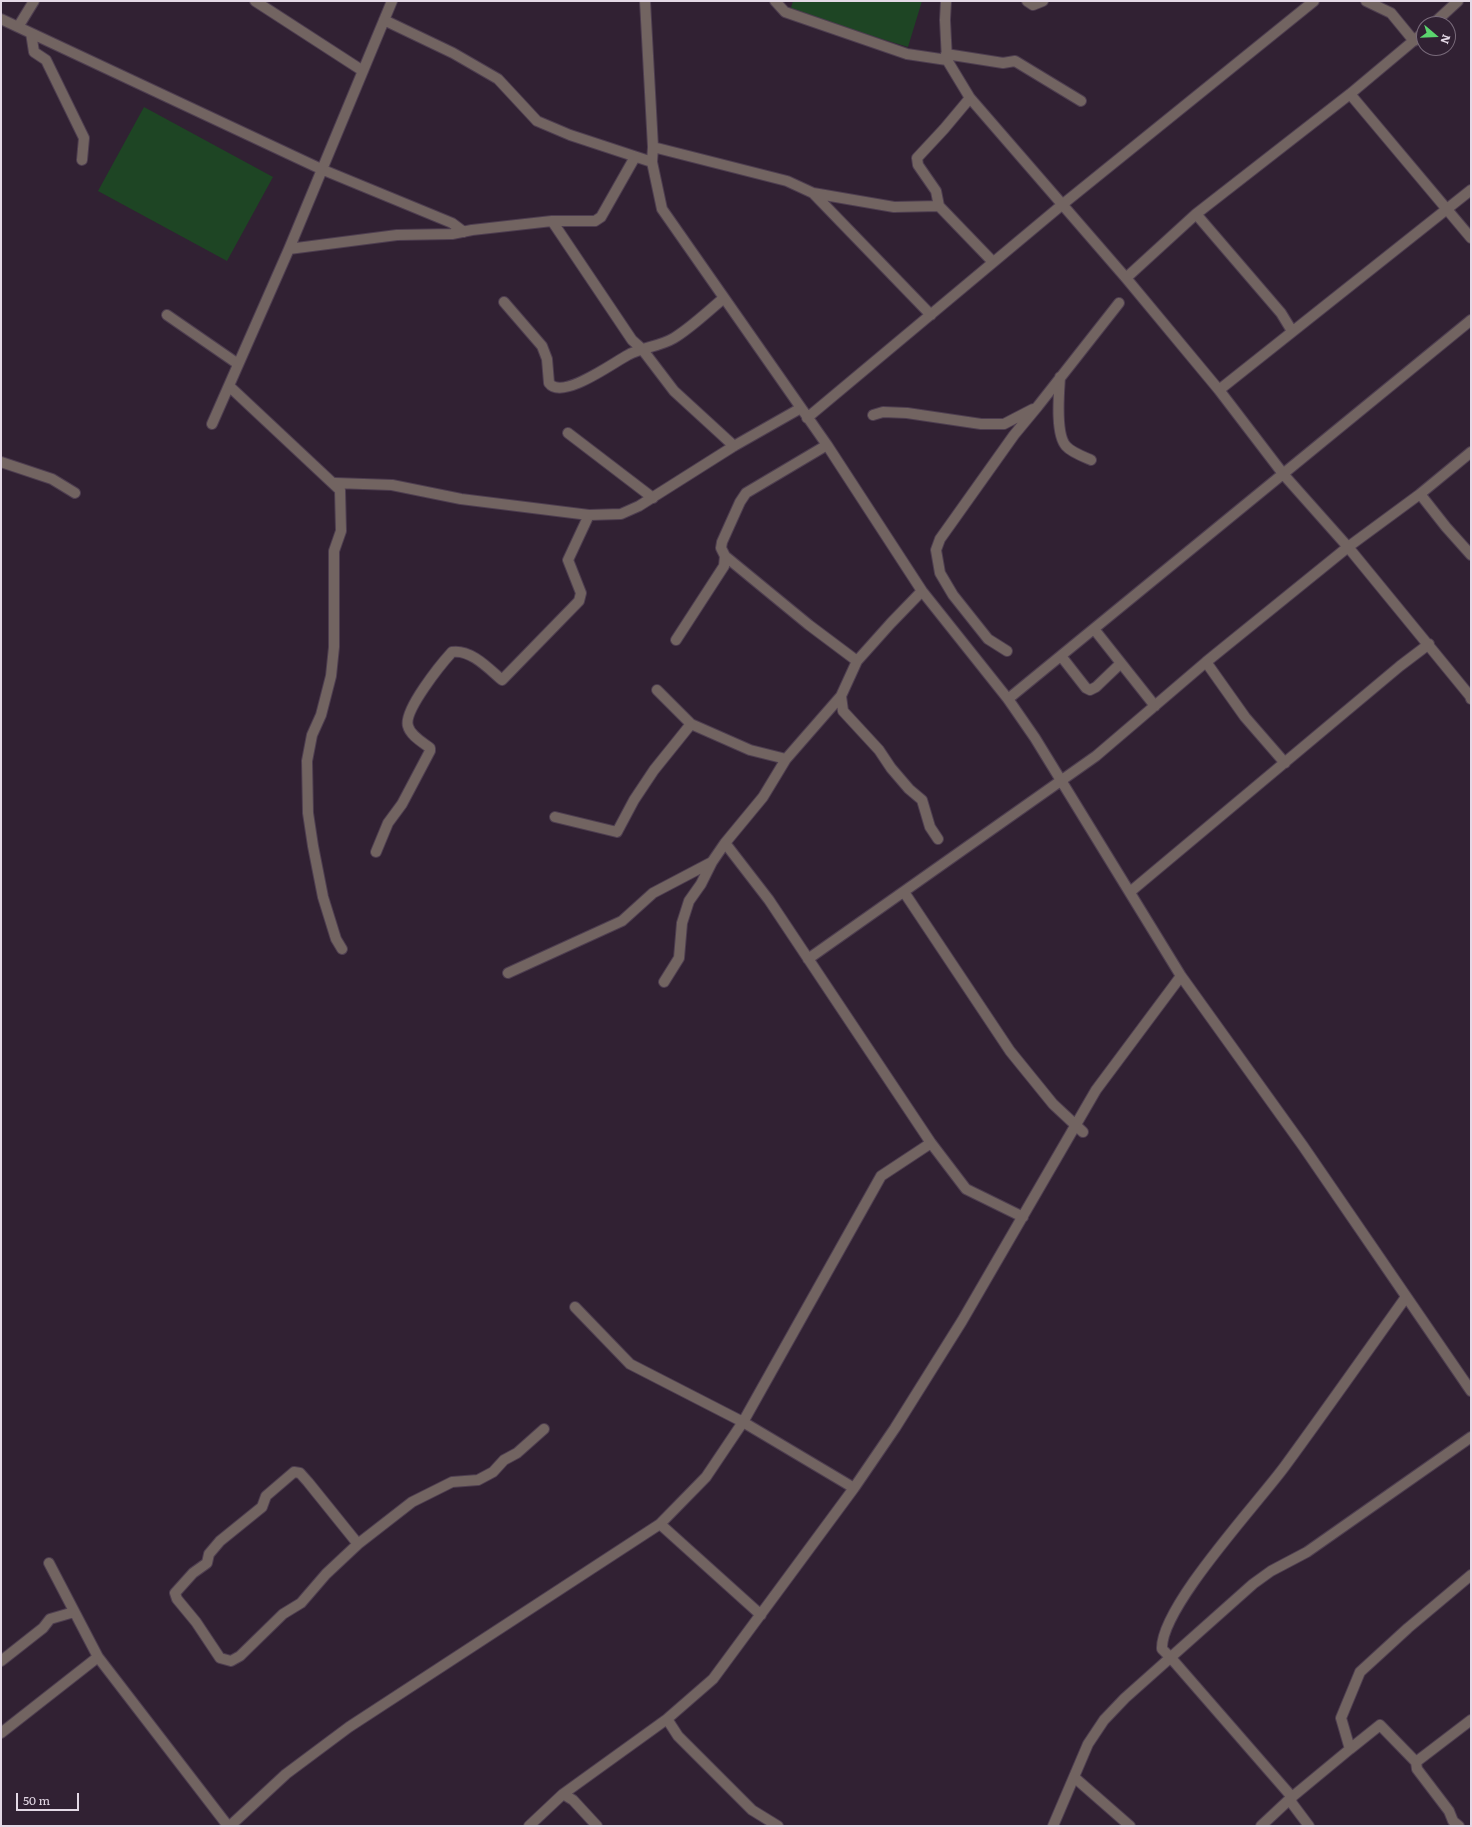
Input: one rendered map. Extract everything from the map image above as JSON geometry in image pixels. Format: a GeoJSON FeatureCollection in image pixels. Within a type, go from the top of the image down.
{"type":"FeatureCollection","features":[{"type":"Feature","properties":{"kind":"street"},"geometry":{"type":"LineString","coordinates":[[18,27],[34,1]]}},
{"type":"Feature","properties":{"kind":"street"},"geometry":{"type":"LineString","coordinates":[[255,1],[363,71]]}},
{"type":"Feature","properties":{"kind":"street"},"geometry":{"type":"LineString","coordinates":[[212,424],[288,249],[392,1]]}},
{"type":"Feature","properties":{"kind":"street"},"geometry":{"type":"LineString","coordinates":[[645,1],[653,147],[652,162],[662,209],[808,418],[922,591],[1008,699],[1035,738],[1180,976],[1304,1146],[1471,1391]]}},
{"type":"Feature","properties":{"kind":"street"},"geometry":{"type":"LineString","coordinates":[[775,1],[785,12],[907,54],[1003,63],[1015,61],[1082,101]]}},
{"type":"Feature","properties":{"kind":"street"},"geometry":{"type":"LineString","coordinates":[[946,1],[946,57],[970,98],[1126,278],[1219,390],[1284,474],[1348,547],[1429,644],[1471,699]]}},
{"type":"Feature","properties":{"kind":"street"},"geometry":{"type":"LineString","coordinates":[[1027,1],[1033,5],[1043,1]]}},
{"type":"Feature","properties":{"kind":"street"},"geometry":{"type":"LineString","coordinates":[[808,418],[1063,204],[1314,1]]}},
{"type":"Feature","properties":{"kind":"street"},"geometry":{"type":"LineString","coordinates":[[1126,278],[1196,214],[1350,94],[1414,41],[1391,13],[1366,1]]}},
{"type":"Feature","properties":{"kind":"street"},"geometry":{"type":"LineString","coordinates":[[1442,16],[1458,1]]}},
{"type":"Feature","properties":{"kind":"street"},"geometry":{"type":"LineString","coordinates":[[1,19],[321,169],[452,223],[464,232]]}},
{"type":"Feature","properties":{"kind":"street"},"geometry":{"type":"LineString","coordinates":[[384,20],[453,53],[498,79],[537,121],[570,135],[635,158],[652,162]]}},
{"type":"Feature","properties":{"kind":"street"},"geometry":{"type":"LineString","coordinates":[[31,33],[34,52],[46,60],[84,138],[82,160]]}},
{"type":"Feature","properties":{"kind":"street"},"geometry":{"type":"LineString","coordinates":[[1350,94],[1471,238]]}},
{"type":"Feature","properties":{"kind":"street"},"geometry":{"type":"LineString","coordinates":[[970,98],[917,158],[918,165],[936,191],[939,206],[993,262]]}},
{"type":"Feature","properties":{"kind":"street"},"geometry":{"type":"LineString","coordinates":[[653,147],[787,181],[813,193],[894,207],[939,206]]}},
{"type":"Feature","properties":{"kind":"street"},"geometry":{"type":"LineString","coordinates":[[288,249],[397,235],[452,234],[552,221],[595,221],[601,217],[635,158]]}},
{"type":"Feature","properties":{"kind":"street"},"geometry":{"type":"LineString","coordinates":[[1219,390],[1471,190]]}},
{"type":"Feature","properties":{"kind":"street"},"geometry":{"type":"LineString","coordinates":[[813,193],[931,315]]}},
{"type":"Feature","properties":{"kind":"street"},"geometry":{"type":"LineString","coordinates":[[1196,214],[1282,313],[1292,331]]}},
{"type":"Feature","properties":{"kind":"street"},"geometry":{"type":"LineString","coordinates":[[552,221],[632,340],[642,349],[674,391],[734,446]]}},
{"type":"Feature","properties":{"kind":"street"},"geometry":{"type":"LineString","coordinates":[[504,302],[542,346],[547,359],[549,383],[551,386],[556,387],[574,385],[586,380],[628,354],[654,347],[674,338],[724,298]]}},
{"type":"Feature","properties":{"kind":"street"},"geometry":{"type":"LineString","coordinates":[[1007,650],[988,639],[953,595],[940,573],[936,550],[940,538],[959,514],[973,490],[1014,435],[1119,303]]}},
{"type":"Feature","properties":{"kind":"street"},"geometry":{"type":"LineString","coordinates":[[167,315],[238,364]]}},
{"type":"Feature","properties":{"kind":"street"},"geometry":{"type":"LineString","coordinates":[[1008,699],[1471,320]]}},
{"type":"Feature","properties":{"kind":"street"},"geometry":{"type":"LineString","coordinates":[[1060,377],[1058,397],[1061,435],[1066,447],[1091,460]]}},
{"type":"Feature","properties":{"kind":"street"},"geometry":{"type":"LineString","coordinates":[[229,386],[318,471],[335,483],[340,490],[341,531],[334,552],[334,647],[331,676],[321,715],[312,735],[307,761],[307,783],[308,814],[323,897],[336,939],[342,949]]}},
{"type":"Feature","properties":{"kind":"street"},"geometry":{"type":"LineString","coordinates":[[873,415],[883,412],[981,424],[1004,424],[1038,406]]}},
{"type":"Feature","properties":{"kind":"street"},"geometry":{"type":"LineString","coordinates":[[335,483],[392,485],[461,498],[589,515],[621,514],[653,498],[734,446],[800,408]]}},
{"type":"Feature","properties":{"kind":"street"},"geometry":{"type":"LineString","coordinates":[[568,433],[653,498]]}},
{"type":"Feature","properties":{"kind":"street"},"geometry":{"type":"LineString","coordinates":[[827,446],[746,493],[740,502],[722,542],[721,548],[726,556],[809,625],[857,661]]}},
{"type":"Feature","properties":{"kind":"street"},"geometry":{"type":"LineString","coordinates":[[1361,540],[1420,494],[1471,451]]}},
{"type":"Feature","properties":{"kind":"street"},"geometry":{"type":"LineString","coordinates":[[1,462],[52,479],[75,493]]}},
{"type":"Feature","properties":{"kind":"street"},"geometry":{"type":"LineString","coordinates":[[808,959],[1096,756],[1206,662],[1348,547],[1420,494]]}},
{"type":"Feature","properties":{"kind":"street"},"geometry":{"type":"LineString","coordinates":[[1420,494],[1446,527],[1471,555]]}},
{"type":"Feature","properties":{"kind":"street"},"geometry":{"type":"LineString","coordinates":[[376,852],[388,823],[402,804],[430,751],[430,748],[411,732],[407,726],[407,719],[418,698],[452,652],[458,651],[467,653],[502,680],[579,602],[581,593],[568,560],[589,515]]}},
{"type":"Feature","properties":{"kind":"street"},"geometry":{"type":"LineString","coordinates":[[676,640],[724,566],[726,556]]}},
{"type":"Feature","properties":{"kind":"street"},"geometry":{"type":"LineString","coordinates":[[664,982],[680,958],[682,923],[688,901],[701,884],[712,862],[725,843],[763,797],[786,759],[841,696],[857,661],[890,623],[922,591]]}},
{"type":"Feature","properties":{"kind":"street"},"geometry":{"type":"LineString","coordinates":[[1094,629],[1120,664],[1155,706]]}},
{"type":"Feature","properties":{"kind":"street"},"geometry":{"type":"LineString","coordinates":[[1130,892],[1400,666],[1429,644]]}},
{"type":"Feature","properties":{"kind":"street"},"geometry":{"type":"LineString","coordinates":[[1061,656],[1086,688],[1090,690],[1096,687],[1120,664]]}},
{"type":"Feature","properties":{"kind":"street"},"geometry":{"type":"LineString","coordinates":[[1206,662],[1245,717],[1285,763]]}},
{"type":"Feature","properties":{"kind":"street"},"geometry":{"type":"LineString","coordinates":[[656,690],[691,724],[750,750],[786,759]]}},
{"type":"Feature","properties":{"kind":"street"},"geometry":{"type":"LineString","coordinates":[[841,696],[843,711],[878,750],[909,789],[922,800],[930,827],[938,839]]}},
{"type":"Feature","properties":{"kind":"street"},"geometry":{"type":"LineString","coordinates":[[555,817],[617,832],[634,800],[654,770],[691,724]]}},
{"type":"Feature","properties":{"kind":"street"},"geometry":{"type":"LineString","coordinates":[[725,843],[769,900],[931,1143],[966,1189],[1023,1217]]}},
{"type":"Feature","properties":{"kind":"street"},"geometry":{"type":"LineString","coordinates":[[508,973],[622,921],[653,894],[712,862]]}},
{"type":"Feature","properties":{"kind":"street"},"geometry":{"type":"LineString","coordinates":[[904,892],[1010,1051],[1053,1104],[1079,1129]]}},
{"type":"Feature","properties":{"kind":"street"},"geometry":{"type":"LineString","coordinates":[[529,1826],[563,1794],[667,1719],[713,1679],[854,1488],[895,1428],[962,1321],[1023,1217],[1079,1129],[1096,1090],[1180,976]]}},
{"type":"Feature","properties":{"kind":"street"},"geometry":{"type":"LineString","coordinates":[[49,1563],[98,1657],[229,1826],[286,1774],[350,1727],[660,1524],[706,1477],[743,1422],[881,1176],[931,1143]]}},
{"type":"Feature","properties":{"kind":"street"},"geometry":{"type":"LineString","coordinates":[[1309,1826],[1291,1802],[1292,1797],[1162,1649],[1161,1641],[1173,1614],[1200,1572],[1284,1467],[1406,1297]]}},
{"type":"Feature","properties":{"kind":"street"},"geometry":{"type":"LineString","coordinates":[[575,1307],[630,1364],[743,1422],[854,1488]]}},
{"type":"Feature","properties":{"kind":"street"},"geometry":{"type":"LineString","coordinates":[[358,1544],[300,1473],[294,1472],[266,1496],[262,1507],[220,1541],[209,1554],[206,1563],[193,1573],[175,1593],[177,1599],[196,1622],[220,1658],[232,1661],[240,1656],[283,1614],[301,1603],[326,1574],[358,1544],[412,1502],[452,1482],[478,1480],[493,1472],[504,1460],[517,1453],[544,1429]]}},
{"type":"Feature","properties":{"kind":"street"},"geometry":{"type":"LineString","coordinates":[[1052,1826],[1088,1744],[1104,1720],[1125,1698],[1253,1584],[1271,1571],[1307,1552],[1471,1437]]}},
{"type":"Feature","properties":{"kind":"street"},"geometry":{"type":"LineString","coordinates":[[660,1524],[761,1615]]}},
{"type":"Feature","properties":{"kind":"street"},"geometry":{"type":"LineString","coordinates":[[1350,1750],[1341,1718],[1360,1672],[1408,1628],[1471,1574]]}},
{"type":"Feature","properties":{"kind":"street"},"geometry":{"type":"LineString","coordinates":[[1,1661],[44,1628],[50,1619],[74,1612]]}},
{"type":"Feature","properties":{"kind":"street"},"geometry":{"type":"LineString","coordinates":[[1,1733],[98,1657]]}},
{"type":"Feature","properties":{"kind":"street"},"geometry":{"type":"LineString","coordinates":[[667,1719],[678,1736],[752,1810],[778,1826]]}},
{"type":"Feature","properties":{"kind":"street"},"geometry":{"type":"LineString","coordinates":[[1416,1762],[1471,1720]]}},
{"type":"Feature","properties":{"kind":"street"},"geometry":{"type":"LineString","coordinates":[[1260,1826],[1292,1797],[1380,1725],[1416,1762],[1417,1769],[1459,1826]]}},
{"type":"Feature","properties":{"kind":"street"},"geometry":{"type":"LineString","coordinates":[[1074,1777],[1130,1826]]}},
{"type":"Feature","properties":{"kind":"street"},"geometry":{"type":"LineString","coordinates":[[563,1794],[573,1800],[596,1826]]}},
{"type":"Feature","properties":{"kind":"green space"},"geometry":{"type":"Polygon","coordinates":[[[793,1],[922,1],[908,47],[790,11],[793,1]]]}},
{"type":"Feature","properties":{"kind":"green space"},"geometry":{"type":"Polygon","coordinates":[[[144,107],[273,177],[227,261],[98,191],[144,107]]]}}]}
